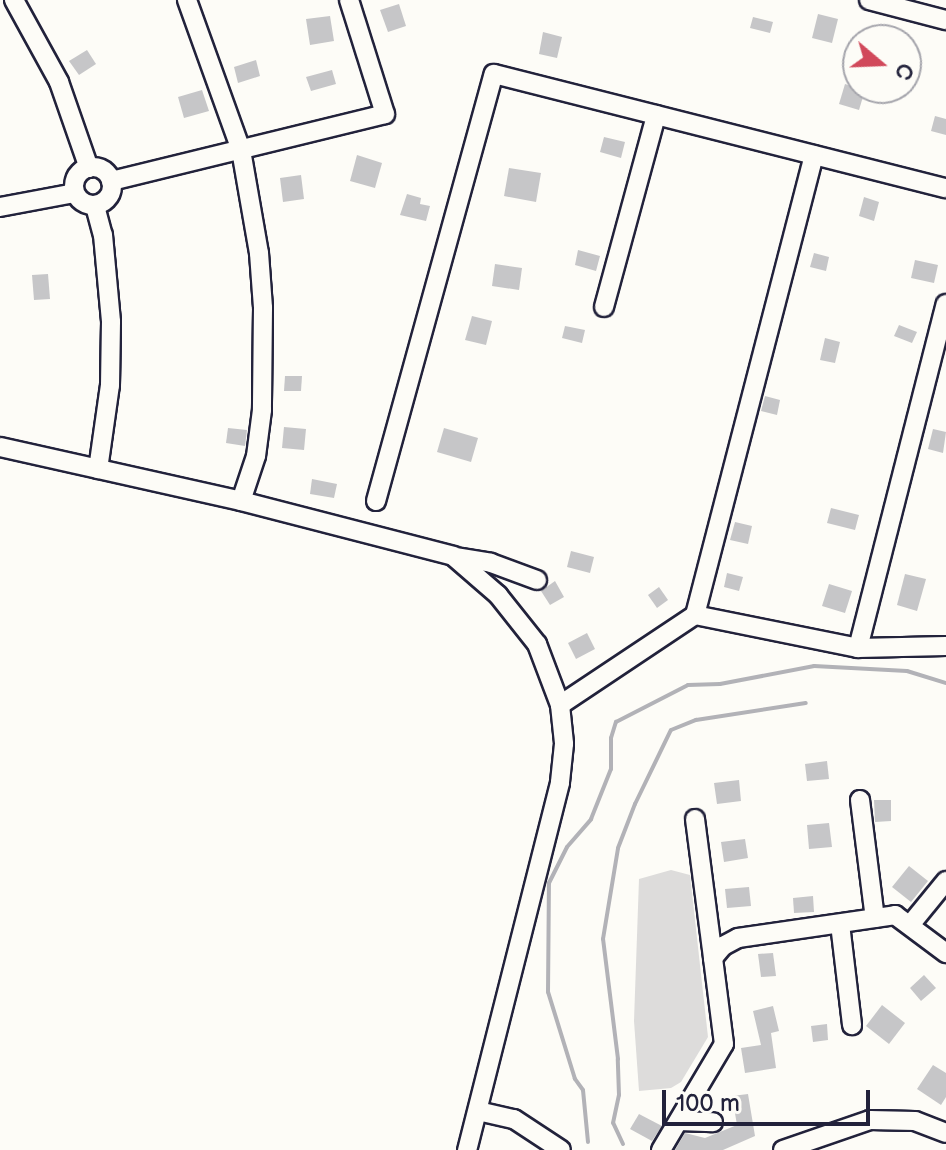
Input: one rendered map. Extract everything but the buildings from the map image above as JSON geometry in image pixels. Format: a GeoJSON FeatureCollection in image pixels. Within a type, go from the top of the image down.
{"type":"FeatureCollection","features":[{"type":"Feature","properties":{"kind":"street"},"geometry":{"type":"LineString","coordinates":[[14,0],[59,82],[89,168]]}},
{"type":"Feature","properties":{"kind":"street"},"geometry":{"type":"LineString","coordinates":[[187,0],[241,150],[259,253],[263,308],[262,410],[256,456],[241,501]]}},
{"type":"Feature","properties":{"kind":"street"},"geometry":{"type":"LineString","coordinates":[[111,181],[385,114],[349,0]]}},
{"type":"Feature","properties":{"kind":"street"},"geometry":{"type":"LineString","coordinates":[[869,0],[946,20]]}},
{"type":"Feature","properties":{"kind":"street"},"geometry":{"type":"LineString","coordinates":[[376,501],[494,74],[946,188]]}},
{"type":"Feature","properties":{"kind":"street"},"geometry":{"type":"LineString","coordinates":[[604,307],[656,115]]}},
{"type":"Feature","properties":{"kind":"street"},"geometry":{"type":"LineString","coordinates":[[560,705],[695,615],[814,155]]}},
{"type":"Feature","properties":{"kind":"street"},"geometry":{"type":"LineString","coordinates":[[89,168],[103,170],[111,181],[109,197],[95,206],[81,201],[75,193],[76,177],[89,168]]}},
{"type":"Feature","properties":{"kind":"street"},"geometry":{"type":"LineString","coordinates":[[0,207],[75,193]]}},
{"type":"Feature","properties":{"kind":"street"},"geometry":{"type":"LineString","coordinates":[[95,206],[103,235],[111,322],[110,385],[98,469]]}},
{"type":"Feature","properties":{"kind":"street"},"geometry":{"type":"LineString","coordinates":[[858,648],[946,304]]}},
{"type":"Feature","properties":{"kind":"street"},"geometry":{"type":"LineString","coordinates":[[0,447],[241,501],[491,563],[537,580]]}},
{"type":"Feature","properties":{"kind":"street"},"geometry":{"type":"LineString","coordinates":[[453,556],[520,619],[537,644],[560,705],[564,744],[558,795],[467,1150]]}},
{"type":"Feature","properties":{"kind":"street"},"geometry":{"type":"LineString","coordinates":[[695,615],[858,648],[946,646]]}},
{"type":"Feature","properties":{"kind":"street"},"geometry":{"type":"LineString","coordinates":[[860,800],[875,918]]}},
{"type":"Feature","properties":{"kind":"street"},"geometry":{"type":"LineString","coordinates":[[661,1150],[724,1044],[695,819]]}},
{"type":"Feature","properties":{"kind":"street"},"geometry":{"type":"LineString","coordinates":[[910,925],[946,881]]}},
{"type":"Feature","properties":{"kind":"street"},"geometry":{"type":"LineString","coordinates":[[713,958],[723,946],[738,938],[895,915],[946,953]]}},
{"type":"Feature","properties":{"kind":"street"},"geometry":{"type":"LineString","coordinates":[[840,924],[852,1025]]}},
{"type":"Feature","properties":{"kind":"street"},"geometry":{"type":"LineString","coordinates":[[478,1111],[514,1119],[561,1150]]}},
{"type":"Feature","properties":{"kind":"street"},"geometry":{"type":"LineString","coordinates":[[783,1150],[870,1120],[915,1121],[946,1133]]}},
{"type":"Feature","properties":{"kind":"street"},"geometry":{"type":"LineString","coordinates":[[679,1121],[713,1122]]}},
{"type":"Feature","properties":{"kind":"shaded area"},"geometry":{"type":"Polygon","coordinates":[[[671,870],[690,875],[708,1037],[681,1082],[671,1088],[639,1091],[634,1021],[639,879],[671,870]]]}},
{"type":"Feature","properties":{"kind":"waterway"},"geometry":{"type":"LineString","coordinates":[[588,1142],[583,1090],[575,1079],[548,992],[549,883],[567,847],[591,819],[611,769],[611,738],[616,722],[688,685],[720,684],[814,666],[907,671],[946,683]]}},
{"type":"Feature","properties":{"kind":"waterway"},"geometry":{"type":"LineString","coordinates":[[623,1144],[613,1123],[619,1095],[618,1059],[603,939],[618,848],[635,804],[671,730],[696,720],[806,703]]}}]}
